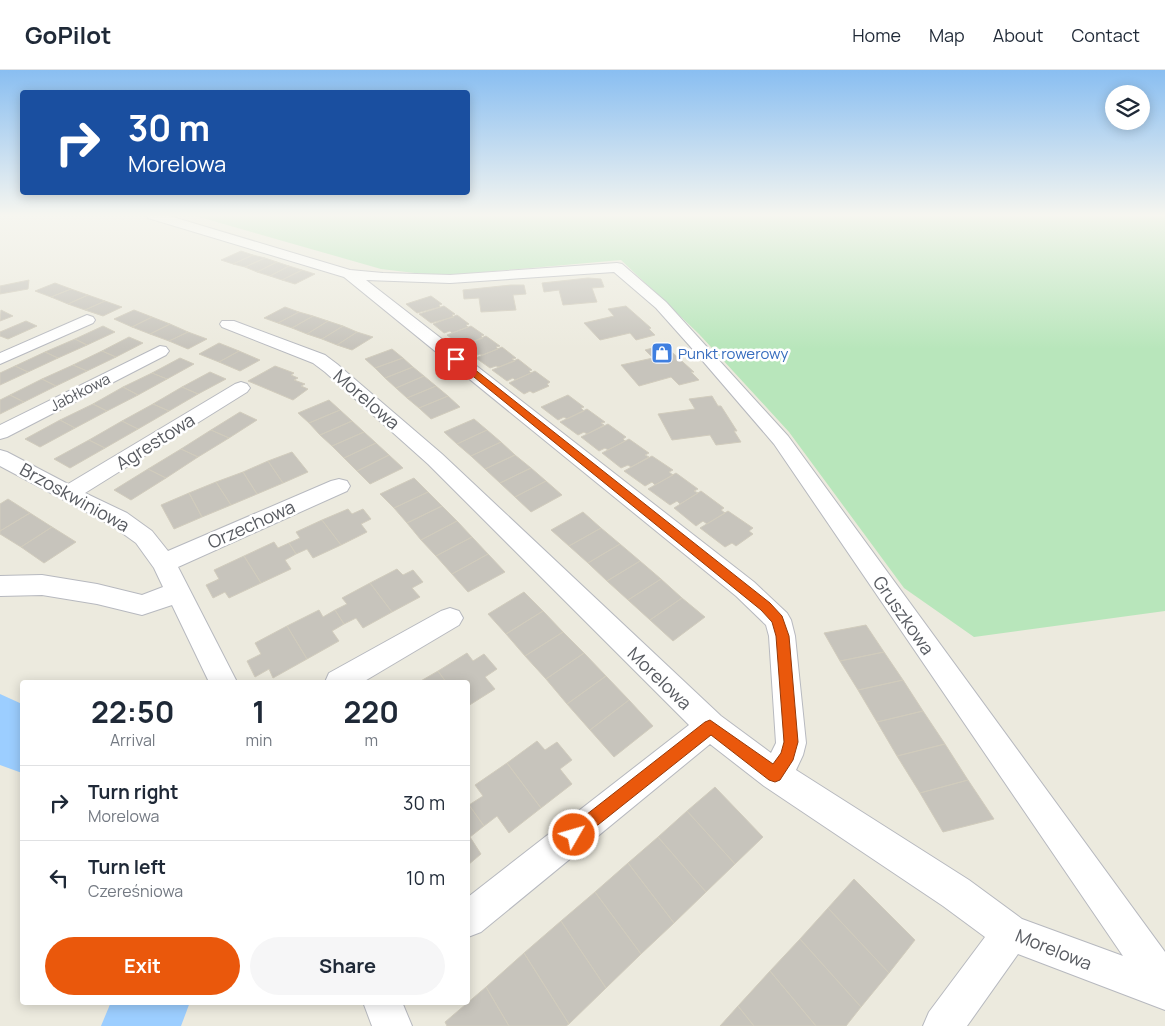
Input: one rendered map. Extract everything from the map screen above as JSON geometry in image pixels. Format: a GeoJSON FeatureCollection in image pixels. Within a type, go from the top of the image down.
{"type":"FeatureCollection","features":[{"type":"Feature","properties":{"kind":"street"},"geometry":{"type":"LineString","coordinates":[[301,260],[349,274],[745,590],[778,620],[782,636],[791,742],[788,755],[775,775]]}},
{"type":"Feature","properties":{"kind":"street","name":"Gruszkowa"},"geometry":{"type":"LineString","coordinates":[[349,274],[383,278],[452,280],[617,267],[660,305],[695,341],[782,440],[1154,985]]}},
{"type":"Feature","properties":{"kind":"street"},"geometry":{"type":"LineString","coordinates":[[0,359],[87,320]]}},
{"type":"Feature","properties":{"kind":"street","name":"Morelowa"},"geometry":{"type":"LineString","coordinates":[[228,324],[319,359],[330,368],[435,459],[710,726],[775,775],[956,893],[1011,933],[1154,985]]}},
{"type":"Feature","properties":{"kind":"street","name":"Jabłkowa"},"geometry":{"type":"LineString","coordinates":[[0,433],[160,351]]}},
{"type":"Feature","properties":{"kind":"street","name":"Agrestowa"},"geometry":{"type":"LineString","coordinates":[[68,494],[241,388]]}},
{"type":"Feature","properties":{"kind":"street","name":"Brzoskwiniowa"},"geometry":{"type":"LineString","coordinates":[[0,457],[119,519],[144,537],[164,563],[222,680]]}},
{"type":"Feature","properties":{"kind":"street","name":"Orzechowa"},"geometry":{"type":"LineString","coordinates":[[164,563],[339,486]]}},
{"type":"Feature","properties":{"kind":"street"},"geometry":{"type":"LineString","coordinates":[[0,586],[42,585],[97,594],[142,605],[178,592]]}},
{"type":"Feature","properties":{"kind":"street"},"geometry":{"type":"LineString","coordinates":[[342,680],[450,618]]}},
{"type":"Feature","properties":{"kind":"street"},"geometry":{"type":"LineString","coordinates":[[470,917],[710,726]]}},
{"type":"Feature","properties":{"kind":"street"},"geometry":{"type":"LineString","coordinates":[[943,1026],[1011,933]]}},
{"type":"Feature","properties":{"kind":"street"},"geometry":{"type":"LineString","coordinates":[[383,1005],[392,1026]]}},
{"type":"Feature","properties":{"kind":"green space"},"geometry":{"type":"Polygon","coordinates":[[[348,260],[1165,260],[1165,611],[974,637],[904,588],[789,432],[699,334],[621,260],[440,276],[381,269],[348,260]]]}},
{"type":"Feature","properties":{"kind":"building"},"geometry":{"type":"Polygon","coordinates":[[[222,260],[243,260],[233,264],[222,260]]]}},
{"type":"Feature","properties":{"kind":"building"},"geometry":{"type":"Polygon","coordinates":[[[243,260],[261,260],[245,267],[233,264],[243,260]]]}},
{"type":"Feature","properties":{"kind":"building"},"geometry":{"type":"Polygon","coordinates":[[[261,260],[277,262],[257,272],[245,267],[261,260]]]}},
{"type":"Feature","properties":{"kind":"building"},"geometry":{"type":"Polygon","coordinates":[[[277,262],[289,266],[270,276],[257,272],[277,262]]]}},
{"type":"Feature","properties":{"kind":"building"},"geometry":{"type":"Polygon","coordinates":[[[289,266],[302,270],[282,280],[270,276],[289,266]]]}},
{"type":"Feature","properties":{"kind":"building"},"geometry":{"type":"Polygon","coordinates":[[[302,270],[315,274],[295,284],[282,280],[302,270]]]}},
{"type":"Feature","properties":{"kind":"building"},"geometry":{"type":"Polygon","coordinates":[[[588,278],[601,279],[604,287],[592,288],[597,302],[563,305],[559,290],[544,292],[542,283],[588,278]]]}},
{"type":"Feature","properties":{"kind":"building"},"geometry":{"type":"Polygon","coordinates":[[[29,280],[28,289],[0,294],[0,286],[29,280]]]}},
{"type":"Feature","properties":{"kind":"building"},"geometry":{"type":"Polygon","coordinates":[[[55,283],[71,289],[51,297],[35,291],[55,283]]]}},
{"type":"Feature","properties":{"kind":"building"},"geometry":{"type":"Polygon","coordinates":[[[524,285],[526,294],[513,295],[516,310],[481,312],[479,298],[464,299],[463,290],[524,285]]]}},
{"type":"Feature","properties":{"kind":"building"},"geometry":{"type":"Polygon","coordinates":[[[71,289],[88,295],[68,304],[51,297],[71,289]]]}},
{"type":"Feature","properties":{"kind":"building"},"geometry":{"type":"Polygon","coordinates":[[[88,295],[105,301],[85,310],[68,304],[88,295]]]}},
{"type":"Feature","properties":{"kind":"building"},"geometry":{"type":"Polygon","coordinates":[[[431,296],[442,304],[439,305],[440,307],[417,313],[406,304],[431,296]]]}},
{"type":"Feature","properties":{"kind":"building"},"geometry":{"type":"Polygon","coordinates":[[[105,301],[122,307],[103,316],[85,310],[105,301]]]}},
{"type":"Feature","properties":{"kind":"building"},"geometry":{"type":"Polygon","coordinates":[[[444,306],[455,314],[452,315],[454,317],[431,323],[419,314],[444,306]]]}},
{"type":"Feature","properties":{"kind":"building"},"geometry":{"type":"Polygon","coordinates":[[[626,306],[651,328],[649,329],[655,335],[636,340],[630,333],[600,340],[584,323],[614,316],[608,309],[626,306]]]}},
{"type":"Feature","properties":{"kind":"building"},"geometry":{"type":"Polygon","coordinates":[[[285,307],[299,312],[278,323],[264,318],[285,307]]]}},
{"type":"Feature","properties":{"kind":"building"},"geometry":{"type":"Polygon","coordinates":[[[1,310],[13,316],[0,321],[1,310]]]}},
{"type":"Feature","properties":{"kind":"building"},"geometry":{"type":"Polygon","coordinates":[[[134,310],[152,317],[132,327],[114,319],[134,310]]]}},
{"type":"Feature","properties":{"kind":"building"},"geometry":{"type":"Polygon","coordinates":[[[299,312],[313,316],[292,328],[278,323],[299,312]]]}},
{"type":"Feature","properties":{"kind":"building"},"geometry":{"type":"Polygon","coordinates":[[[457,315],[469,324],[466,325],[468,327],[452,333],[450,331],[444,333],[433,324],[457,315]]]}},
{"type":"Feature","properties":{"kind":"building"},"geometry":{"type":"Polygon","coordinates":[[[313,316],[328,321],[307,334],[292,328],[313,316]]]}},
{"type":"Feature","properties":{"kind":"building"},"geometry":{"type":"Polygon","coordinates":[[[152,317],[170,324],[150,334],[132,327],[152,317]]]}},
{"type":"Feature","properties":{"kind":"building"},"geometry":{"type":"Polygon","coordinates":[[[26,321],[37,326],[8,339],[0,336],[0,332],[26,321]]]}},
{"type":"Feature","properties":{"kind":"building"},"geometry":{"type":"Polygon","coordinates":[[[328,321],[343,326],[322,339],[307,334],[328,321]]]}},
{"type":"Feature","properties":{"kind":"building"},"geometry":{"type":"Polygon","coordinates":[[[170,324],[188,332],[169,341],[150,334],[170,324]]]}},
{"type":"Feature","properties":{"kind":"building"},"geometry":{"type":"Polygon","coordinates":[[[103,326],[115,332],[87,345],[75,339],[103,326]]]}},
{"type":"Feature","properties":{"kind":"building"},"geometry":{"type":"Polygon","coordinates":[[[343,326],[357,332],[337,345],[322,339],[343,326]]]}},
{"type":"Feature","properties":{"kind":"building"},"geometry":{"type":"Polygon","coordinates":[[[471,326],[484,335],[481,336],[483,338],[467,344],[465,342],[459,344],[447,335],[471,326]]]}},
{"type":"Feature","properties":{"kind":"building"},"geometry":{"type":"Polygon","coordinates":[[[188,332],[207,339],[188,349],[169,341],[188,332]]]}},
{"type":"Feature","properties":{"kind":"building"},"geometry":{"type":"Polygon","coordinates":[[[357,332],[373,337],[352,350],[337,345],[357,332]]]}},
{"type":"Feature","properties":{"kind":"building"},"geometry":{"type":"Polygon","coordinates":[[[486,336],[500,346],[496,347],[498,349],[474,356],[461,346],[486,336]]]}},
{"type":"Feature","properties":{"kind":"building"},"geometry":{"type":"Polygon","coordinates":[[[129,337],[143,343],[116,357],[102,351],[129,337]]]}},
{"type":"Feature","properties":{"kind":"building"},"geometry":{"type":"Polygon","coordinates":[[[75,339],[87,345],[58,358],[45,352],[75,339]]]}},
{"type":"Feature","properties":{"kind":"building"},"geometry":{"type":"Polygon","coordinates":[[[219,343],[239,351],[219,362],[199,354],[219,343]]]}},
{"type":"Feature","properties":{"kind":"building"},"geometry":{"type":"Polygon","coordinates":[[[664,345],[694,372],[691,372],[699,380],[679,385],[671,377],[639,386],[621,365],[653,358],[645,350],[664,345]]]}},
{"type":"Feature","properties":{"kind":"building"},"geometry":{"type":"Polygon","coordinates":[[[502,347],[516,358],[512,359],[515,361],[490,368],[476,358],[502,347]]]}},
{"type":"Feature","properties":{"kind":"building"},"geometry":{"type":"Polygon","coordinates":[[[392,349],[403,358],[375,368],[365,359],[392,349]]]}},
{"type":"Feature","properties":{"kind":"building"},"geometry":{"type":"Polygon","coordinates":[[[102,351],[116,357],[87,371],[73,365],[102,351]]]}},
{"type":"Feature","properties":{"kind":"building"},"geometry":{"type":"Polygon","coordinates":[[[239,351],[260,360],[240,371],[219,362],[239,351]]]}},
{"type":"Feature","properties":{"kind":"building"},"geometry":{"type":"Polygon","coordinates":[[[45,352],[58,358],[28,372],[15,366],[45,352]]]}},
{"type":"Feature","properties":{"kind":"building"},"geometry":{"type":"Polygon","coordinates":[[[180,358],[194,364],[167,379],[152,373],[180,358]]]}},
{"type":"Feature","properties":{"kind":"building"},"geometry":{"type":"Polygon","coordinates":[[[403,358],[413,367],[385,378],[375,368],[403,358]]]}},
{"type":"Feature","properties":{"kind":"building"},"geometry":{"type":"Polygon","coordinates":[[[518,359],[532,370],[529,371],[531,373],[515,380],[513,378],[507,381],[492,370],[518,359]]]}},
{"type":"Feature","properties":{"kind":"building"},"geometry":{"type":"Polygon","coordinates":[[[73,365],[87,371],[56,386],[42,379],[73,365]]]}},
{"type":"Feature","properties":{"kind":"building"},"geometry":{"type":"Polygon","coordinates":[[[15,366],[28,372],[0,385],[0,373],[15,366]]]}},
{"type":"Feature","properties":{"kind":"building"},"geometry":{"type":"Polygon","coordinates":[[[275,366],[294,373],[291,375],[298,378],[294,380],[305,384],[301,386],[308,389],[293,400],[248,381],[275,366]]]}},
{"type":"Feature","properties":{"kind":"building"},"geometry":{"type":"Polygon","coordinates":[[[413,367],[424,376],[396,388],[385,378],[413,367]]]}},
{"type":"Feature","properties":{"kind":"building"},"geometry":{"type":"Polygon","coordinates":[[[535,371],[550,382],[547,384],[549,386],[533,393],[530,391],[524,394],[509,383],[535,371]]]}},
{"type":"Feature","properties":{"kind":"building"},"geometry":{"type":"Polygon","coordinates":[[[210,372],[226,379],[198,394],[182,387],[210,372]]]}},
{"type":"Feature","properties":{"kind":"building"},"geometry":{"type":"Polygon","coordinates":[[[152,373],[167,379],[138,395],[123,387],[152,373]]]}},
{"type":"Feature","properties":{"kind":"building"},"geometry":{"type":"Polygon","coordinates":[[[424,376],[436,386],[407,398],[396,388],[424,376]]]}},
{"type":"Feature","properties":{"kind":"building"},"geometry":{"type":"Polygon","coordinates":[[[42,379],[56,386],[24,402],[10,395],[42,379]]]}},
{"type":"Feature","properties":{"kind":"building"},"geometry":{"type":"Polygon","coordinates":[[[436,386],[448,396],[419,408],[407,398],[436,386]]]}},
{"type":"Feature","properties":{"kind":"building"},"geometry":{"type":"Polygon","coordinates":[[[123,387],[138,395],[107,411],[93,404],[123,387]]]}},
{"type":"Feature","properties":{"kind":"building"},"geometry":{"type":"Polygon","coordinates":[[[182,387],[198,394],[169,411],[153,404],[182,387]]]}},
{"type":"Feature","properties":{"kind":"building"},"geometry":{"type":"Polygon","coordinates":[[[10,395],[24,402],[0,414],[0,400],[10,395]]]}},
{"type":"Feature","properties":{"kind":"building"},"geometry":{"type":"Polygon","coordinates":[[[568,395],[584,407],[581,408],[584,411],[567,419],[564,417],[558,420],[541,407],[568,395]]]}},
{"type":"Feature","properties":{"kind":"building"},"geometry":{"type":"Polygon","coordinates":[[[448,396],[460,407],[431,419],[419,408],[448,396]]]}},
{"type":"Feature","properties":{"kind":"building"},"geometry":{"type":"Polygon","coordinates":[[[712,396],[718,406],[721,406],[737,431],[734,431],[741,442],[716,445],[710,435],[672,440],[658,414],[695,409],[689,399],[712,396]]]}},
{"type":"Feature","properties":{"kind":"building"},"geometry":{"type":"Polygon","coordinates":[[[329,400],[340,410],[309,423],[298,413],[329,400]]]}},
{"type":"Feature","properties":{"kind":"building"},"geometry":{"type":"Polygon","coordinates":[[[93,404],[107,411],[75,428],[60,420],[93,404]]]}},
{"type":"Feature","properties":{"kind":"building"},"geometry":{"type":"Polygon","coordinates":[[[153,404],[169,411],[138,429],[122,421],[153,404]]]}},
{"type":"Feature","properties":{"kind":"building"},"geometry":{"type":"Polygon","coordinates":[[[587,409],[605,422],[601,423],[604,425],[587,434],[584,432],[578,435],[560,422],[587,409]]]}},
{"type":"Feature","properties":{"kind":"building"},"geometry":{"type":"Polygon","coordinates":[[[340,410],[352,421],[320,435],[309,423],[340,410]]]}},
{"type":"Feature","properties":{"kind":"building"},"geometry":{"type":"Polygon","coordinates":[[[240,412],[257,420],[229,438],[211,430],[240,412]]]}},
{"type":"Feature","properties":{"kind":"building"},"geometry":{"type":"Polygon","coordinates":[[[474,419],[487,430],[457,444],[444,432],[474,419]]]}},
{"type":"Feature","properties":{"kind":"building"},"geometry":{"type":"Polygon","coordinates":[[[60,420],[75,428],[40,447],[25,439],[60,420]]]}},
{"type":"Feature","properties":{"kind":"building"},"geometry":{"type":"Polygon","coordinates":[[[122,421],[138,429],[105,448],[89,440],[122,421]]]}},
{"type":"Feature","properties":{"kind":"building"},"geometry":{"type":"Polygon","coordinates":[[[352,421],[364,432],[332,446],[320,435],[352,421]]]}},
{"type":"Feature","properties":{"kind":"building"},"geometry":{"type":"Polygon","coordinates":[[[608,424],[626,437],[623,439],[625,441],[608,450],[605,448],[599,451],[581,437],[608,424]]]}},
{"type":"Feature","properties":{"kind":"building"},"geometry":{"type":"Polygon","coordinates":[[[211,430],[229,438],[198,457],[181,449],[211,430]]]}},
{"type":"Feature","properties":{"kind":"building"},"geometry":{"type":"Polygon","coordinates":[[[487,430],[501,442],[471,456],[457,444],[487,430]]]}},
{"type":"Feature","properties":{"kind":"building"},"geometry":{"type":"Polygon","coordinates":[[[364,432],[376,443],[344,458],[332,446],[364,432]]]}},
{"type":"Feature","properties":{"kind":"building"},"geometry":{"type":"Polygon","coordinates":[[[629,439],[649,453],[645,455],[649,457],[631,467],[628,465],[621,468],[602,453],[629,439]]]}},
{"type":"Feature","properties":{"kind":"building"},"geometry":{"type":"Polygon","coordinates":[[[89,440],[105,448],[70,468],[54,459],[89,440]]]}},
{"type":"Feature","properties":{"kind":"building"},"geometry":{"type":"Polygon","coordinates":[[[501,442],[515,455],[485,469],[471,456],[501,442]]]}},
{"type":"Feature","properties":{"kind":"building"},"geometry":{"type":"Polygon","coordinates":[[[376,443],[389,455],[357,471],[344,458],[376,443]]]}},
{"type":"Feature","properties":{"kind":"building"},"geometry":{"type":"Polygon","coordinates":[[[181,449],[198,457],[166,478],[148,469],[181,449]]]}},
{"type":"Feature","properties":{"kind":"building"},"geometry":{"type":"Polygon","coordinates":[[[292,452],[308,472],[283,483],[268,461],[292,452]]]}},
{"type":"Feature","properties":{"kind":"building"},"geometry":{"type":"Polygon","coordinates":[[[389,455],[403,468],[370,484],[357,471],[389,455]]]}},
{"type":"Feature","properties":{"kind":"building"},"geometry":{"type":"Polygon","coordinates":[[[515,455],[531,468],[500,483],[485,469],[515,455]]]}},
{"type":"Feature","properties":{"kind":"building"},"geometry":{"type":"Polygon","coordinates":[[[652,456],[673,470],[669,472],[673,475],[655,485],[652,482],[645,486],[624,471],[652,456]]]}},
{"type":"Feature","properties":{"kind":"building"},"geometry":{"type":"Polygon","coordinates":[[[268,461],[283,483],[257,494],[243,472],[268,461]]]}},
{"type":"Feature","properties":{"kind":"building"},"geometry":{"type":"Polygon","coordinates":[[[531,468],[546,481],[515,497],[500,483],[531,468]]]}},
{"type":"Feature","properties":{"kind":"building"},"geometry":{"type":"Polygon","coordinates":[[[148,469],[166,478],[131,500],[114,490],[148,469]]]}},
{"type":"Feature","properties":{"kind":"building"},"geometry":{"type":"Polygon","coordinates":[[[243,472],[257,494],[231,505],[216,482],[243,472]]]}},
{"type":"Feature","properties":{"kind":"building"},"geometry":{"type":"Polygon","coordinates":[[[676,473],[698,489],[694,491],[698,493],[680,504],[677,501],[670,505],[648,489],[676,473]]]}},
{"type":"Feature","properties":{"kind":"building"},"geometry":{"type":"Polygon","coordinates":[[[414,478],[428,492],[394,508],[380,494],[414,478]]]}},
{"type":"Feature","properties":{"kind":"building"},"geometry":{"type":"Polygon","coordinates":[[[546,481],[562,495],[531,512],[515,497],[546,481]]]}},
{"type":"Feature","properties":{"kind":"building"},"geometry":{"type":"Polygon","coordinates":[[[216,482],[231,505],[202,517],[189,493],[216,482]]]}},
{"type":"Feature","properties":{"kind":"building"},"geometry":{"type":"Polygon","coordinates":[[[701,491],[724,508],[721,510],[725,513],[707,524],[703,521],[696,526],[674,508],[701,491]]]}},
{"type":"Feature","properties":{"kind":"building"},"geometry":{"type":"Polygon","coordinates":[[[428,492],[442,506],[407,523],[394,508],[428,492]]]}},
{"type":"Feature","properties":{"kind":"building"},"geometry":{"type":"Polygon","coordinates":[[[189,493],[202,517],[174,529],[161,505],[189,493]]]}},
{"type":"Feature","properties":{"kind":"building"},"geometry":{"type":"Polygon","coordinates":[[[8,499],[30,513],[0,531],[0,504],[8,499]]]}},
{"type":"Feature","properties":{"kind":"building"},"geometry":{"type":"Polygon","coordinates":[[[442,506],[457,521],[421,540],[407,523],[442,506]]]}},
{"type":"Feature","properties":{"kind":"building"},"geometry":{"type":"Polygon","coordinates":[[[348,509],[352,514],[363,509],[371,519],[361,524],[367,532],[341,545],[322,520],[348,509]]]}},
{"type":"Feature","properties":{"kind":"building"},"geometry":{"type":"Polygon","coordinates":[[[728,511],[753,528],[749,531],[753,534],[736,546],[732,543],[725,547],[700,528],[728,511]]]}},
{"type":"Feature","properties":{"kind":"building"},"geometry":{"type":"Polygon","coordinates":[[[583,512],[601,528],[569,546],[551,530],[583,512]]]}},
{"type":"Feature","properties":{"kind":"building"},"geometry":{"type":"Polygon","coordinates":[[[30,513],[52,527],[21,547],[0,534],[0,531],[30,513]]]}},
{"type":"Feature","properties":{"kind":"building"},"geometry":{"type":"Polygon","coordinates":[[[322,520],[341,545],[313,558],[307,549],[296,554],[289,543],[300,538],[296,532],[322,520]]]}},
{"type":"Feature","properties":{"kind":"building"},"geometry":{"type":"Polygon","coordinates":[[[457,521],[472,537],[436,556],[421,540],[457,521]]]}},
{"type":"Feature","properties":{"kind":"building"},"geometry":{"type":"Polygon","coordinates":[[[52,527],[76,542],[44,563],[21,547],[52,527]]]}},
{"type":"Feature","properties":{"kind":"building"},"geometry":{"type":"Polygon","coordinates":[[[601,528],[620,544],[588,563],[569,546],[601,528]]]}},
{"type":"Feature","properties":{"kind":"building"},"geometry":{"type":"Polygon","coordinates":[[[472,537],[488,554],[452,574],[436,556],[472,537]]]}},
{"type":"Feature","properties":{"kind":"building"},"geometry":{"type":"Polygon","coordinates":[[[274,542],[278,548],[289,543],[296,554],[285,560],[291,569],[261,583],[244,556],[274,542]]]}},
{"type":"Feature","properties":{"kind":"building"},"geometry":{"type":"Polygon","coordinates":[[[620,544],[640,561],[607,581],[588,563],[620,544]]]}},
{"type":"Feature","properties":{"kind":"building"},"geometry":{"type":"Polygon","coordinates":[[[488,554],[505,572],[468,592],[452,574],[488,554]]]}},
{"type":"Feature","properties":{"kind":"building"},"geometry":{"type":"Polygon","coordinates":[[[244,556],[261,583],[229,598],[225,592],[213,598],[206,585],[219,579],[214,570],[244,556]]]}},
{"type":"Feature","properties":{"kind":"building"},"geometry":{"type":"Polygon","coordinates":[[[640,561],[661,579],[628,600],[607,581],[640,561]]]}},
{"type":"Feature","properties":{"kind":"building"},"geometry":{"type":"Polygon","coordinates":[[[397,569],[403,575],[413,570],[423,582],[412,588],[420,597],[392,612],[370,583],[397,569]]]}},
{"type":"Feature","properties":{"kind":"building"},"geometry":{"type":"Polygon","coordinates":[[[661,579],[682,598],[650,620],[628,600],[661,579]]]}},
{"type":"Feature","properties":{"kind":"building"},"geometry":{"type":"Polygon","coordinates":[[[370,583],[392,612],[363,628],[356,618],[344,624],[335,610],[347,604],[342,598],[370,583]]]}},
{"type":"Feature","properties":{"kind":"building"},"geometry":{"type":"Polygon","coordinates":[[[524,592],[543,611],[506,634],[488,614],[524,592]]]}},
{"type":"Feature","properties":{"kind":"building"},"geometry":{"type":"Polygon","coordinates":[[[682,598],[705,617],[673,641],[650,620],[682,598]]]}},
{"type":"Feature","properties":{"kind":"building"},"geometry":{"type":"Polygon","coordinates":[[[319,610],[323,617],[335,610],[344,624],[332,631],[339,641],[307,659],[287,626],[319,610]]]}},
{"type":"Feature","properties":{"kind":"building"},"geometry":{"type":"Polygon","coordinates":[[[543,611],[563,632],[525,656],[506,634],[543,611]]]}},
{"type":"Feature","properties":{"kind":"building"},"geometry":{"type":"Polygon","coordinates":[[[866,625],[884,652],[840,661],[824,633],[866,625]]]}},
{"type":"Feature","properties":{"kind":"building"},"geometry":{"type":"Polygon","coordinates":[[[287,626],[307,659],[273,678],[269,669],[255,677],[247,661],[261,654],[255,643],[287,626]]]}},
{"type":"Feature","properties":{"kind":"building"},"geometry":{"type":"Polygon","coordinates":[[[563,632],[584,653],[546,679],[525,656],[563,632]]]}},
{"type":"Feature","properties":{"kind":"building"},"geometry":{"type":"Polygon","coordinates":[[[884,652],[903,680],[858,690],[840,661],[884,652]]]}},
{"type":"Feature","properties":{"kind":"building"},"geometry":{"type":"Polygon","coordinates":[[[467,653],[473,661],[484,654],[497,669],[485,677],[495,689],[470,705],[470,680],[445,680],[438,671],[467,653]]]}},
{"type":"Feature","properties":{"kind":"building"},"geometry":{"type":"Polygon","coordinates":[[[584,653],[606,676],[567,704],[546,679],[584,653]]]}},
{"type":"Feature","properties":{"kind":"building"},"geometry":{"type":"Polygon","coordinates":[[[438,671],[445,680],[422,680],[438,671]]]}},
{"type":"Feature","properties":{"kind":"building"},"geometry":{"type":"Polygon","coordinates":[[[606,676],[629,700],[590,730],[567,704],[606,676]]]}},
{"type":"Feature","properties":{"kind":"building"},"geometry":{"type":"Polygon","coordinates":[[[903,680],[923,711],[877,722],[858,690],[903,680]]]}},
{"type":"Feature","properties":{"kind":"building"},"geometry":{"type":"Polygon","coordinates":[[[629,700],[653,726],[614,757],[590,730],[629,700]]]}},
{"type":"Feature","properties":{"kind":"building"},"geometry":{"type":"Polygon","coordinates":[[[923,711],[945,744],[897,756],[877,722],[923,711]]]}},
{"type":"Feature","properties":{"kind":"building"},"geometry":{"type":"Polygon","coordinates":[[[537,741],[545,750],[557,742],[572,760],[560,769],[572,784],[541,808],[507,763],[537,741]]]}},
{"type":"Feature","properties":{"kind":"building"},"geometry":{"type":"Polygon","coordinates":[[[945,744],[968,780],[920,793],[897,756],[945,744]]]}},
{"type":"Feature","properties":{"kind":"building"},"geometry":{"type":"Polygon","coordinates":[[[507,763],[541,808],[509,833],[497,816],[484,826],[470,806],[470,804],[483,796],[475,785],[507,763]]]}},
{"type":"Feature","properties":{"kind":"building"},"geometry":{"type":"Polygon","coordinates":[[[968,780],[994,819],[943,832],[920,793],[968,780]]]}},
{"type":"Feature","properties":{"kind":"building"},"geometry":{"type":"Polygon","coordinates":[[[715,787],[763,837],[735,864],[687,811],[715,787]]]}},
{"type":"Feature","properties":{"kind":"building"},"geometry":{"type":"Polygon","coordinates":[[[470,806],[484,826],[470,837],[470,806]]]}},
{"type":"Feature","properties":{"kind":"building"},"geometry":{"type":"Polygon","coordinates":[[[687,811],[735,864],[706,892],[658,837],[687,811]]]}},
{"type":"Feature","properties":{"kind":"building"},"geometry":{"type":"Polygon","coordinates":[[[470,837],[481,854],[470,863],[470,837]]]}},
{"type":"Feature","properties":{"kind":"building"},"geometry":{"type":"Polygon","coordinates":[[[658,837],[706,892],[674,923],[628,863],[658,837]]]}},
{"type":"Feature","properties":{"kind":"building"},"geometry":{"type":"Polygon","coordinates":[[[628,863],[674,923],[641,954],[595,892],[628,863]]]}},
{"type":"Feature","properties":{"kind":"building"},"geometry":{"type":"Polygon","coordinates":[[[854,879],[915,940],[889,973],[828,908],[854,879]]]}},
{"type":"Feature","properties":{"kind":"building"},"geometry":{"type":"Polygon","coordinates":[[[595,892],[641,954],[606,988],[561,921],[595,892]]]}},
{"type":"Feature","properties":{"kind":"building"},"geometry":{"type":"Polygon","coordinates":[[[828,908],[889,973],[861,1007],[800,939],[828,908]]]}},
{"type":"Feature","properties":{"kind":"building"},"geometry":{"type":"Polygon","coordinates":[[[561,921],[606,988],[569,1024],[524,953],[561,921]]]}},
{"type":"Feature","properties":{"kind":"building"},"geometry":{"type":"Polygon","coordinates":[[[800,939],[861,1007],[846,1026],[816,1026],[770,971],[800,939]]]}},
{"type":"Feature","properties":{"kind":"building"},"geometry":{"type":"Polygon","coordinates":[[[524,953],[569,1024],[566,1026],[509,1026],[486,987],[524,953]]]}},
{"type":"Feature","properties":{"kind":"building"},"geometry":{"type":"Polygon","coordinates":[[[770,971],[816,1026],[754,1026],[738,1006],[770,971]]]}},
{"type":"Feature","properties":{"kind":"building"},"geometry":{"type":"Polygon","coordinates":[[[486,987],[509,1026],[447,1026],[445,1022],[465,1005],[470,1005],[470,1001],[486,987]]]}},
{"type":"Feature","properties":{"kind":"building"},"geometry":{"type":"Polygon","coordinates":[[[738,1006],[754,1026],[720,1026],[738,1006]]]}},
{"type":"Feature","properties":{"kind":"waterway"},"geometry":{"type":"LineString","coordinates":[[0,721],[20,743]]}},
{"type":"Feature","properties":{"kind":"waterway"},"geometry":{"type":"LineString","coordinates":[[141,1026],[150,1005]]}},
{"type":"Feature","properties":{"kind":"place","name":"Punkt rowerowy"},"geometry":{"type":"Point","coordinates":[662,353]}},
{"type":"Feature","properties":{"kind":"route"},"geometry":{"type":"LineString","coordinates":[[456,359],[766,606],[778,620],[782,636],[791,742],[788,755],[775,775],[710,726],[574,835]]}}]}
